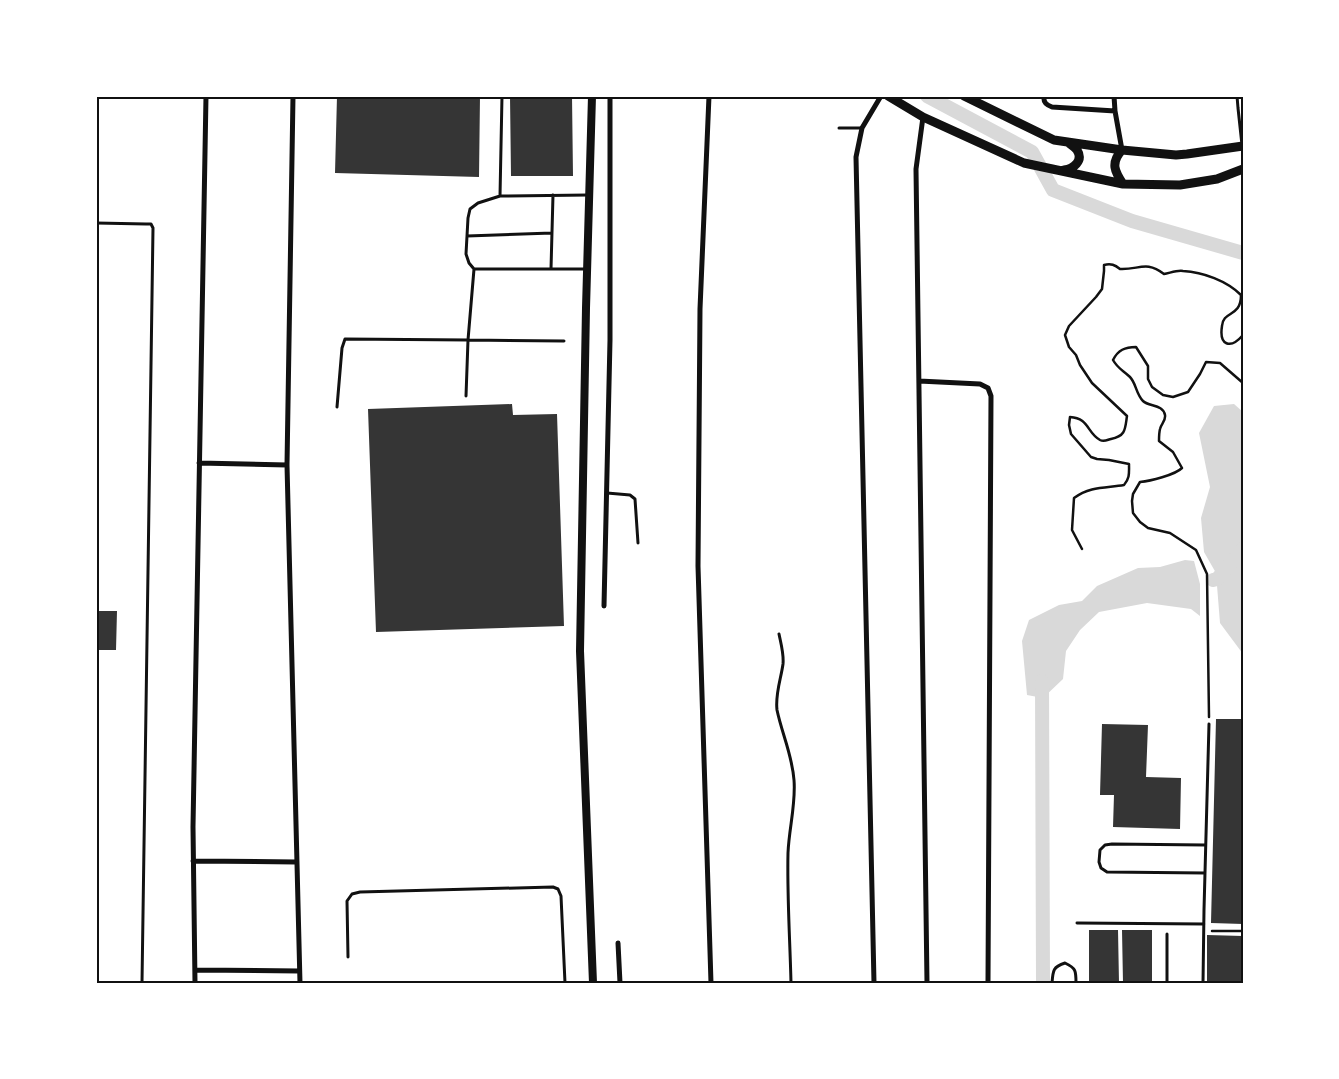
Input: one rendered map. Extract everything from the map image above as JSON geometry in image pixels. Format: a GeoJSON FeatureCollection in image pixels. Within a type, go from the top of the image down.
{"type":"FeatureCollection","features":[{"type":"Feature","properties":{"kind":"main road"},"geometry":{"type":"LineString","coordinates":[[888,96],[923,117],[1024,163],[1123,184],[1180,185],[1217,179],[1243,170]]}},
{"type":"Feature","properties":{"kind":"main road"},"geometry":{"type":"LineString","coordinates":[[964,96],[1054,140],[1156,154],[1181,154],[1243,146]]}},
{"type":"Feature","properties":{"kind":"main road"},"geometry":{"type":"LineString","coordinates":[[1058,170],[1071,169],[1079,159],[1079,153],[1076,148],[1068,142]]}},
{"type":"Feature","properties":{"kind":"main road"},"geometry":{"type":"LineString","coordinates":[[1122,150],[1118,154],[1114,166],[1123,184]]}},
{"type":"Feature","properties":{"kind":"street"},"geometry":{"type":"LineString","coordinates":[[195,983],[193,808],[206,96]]}},
{"type":"Feature","properties":{"kind":"street"},"geometry":{"type":"LineString","coordinates":[[293,96],[287,464],[300,983]]}},
{"type":"Feature","properties":{"kind":"street"},"geometry":{"type":"LineString","coordinates":[[592,96],[580,651],[593,983]]}},
{"type":"Feature","properties":{"kind":"street"},"geometry":{"type":"LineString","coordinates":[[604,606],[610,330],[610,96]]}},
{"type":"Feature","properties":{"kind":"street"},"geometry":{"type":"LineString","coordinates":[[709,96],[700,309],[698,566],[711,983]]}},
{"type":"Feature","properties":{"kind":"street"},"geometry":{"type":"LineString","coordinates":[[874,983],[856,157],[862,128],[881,96]]}},
{"type":"Feature","properties":{"kind":"street"},"geometry":{"type":"LineString","coordinates":[[1044,96],[1043,100],[1052,107],[1115,111]]}},
{"type":"Feature","properties":{"kind":"street"},"geometry":{"type":"LineString","coordinates":[[1114,96],[1122,150]]}},
{"type":"Feature","properties":{"kind":"street"},"geometry":{"type":"LineString","coordinates":[[923,117],[916,168],[927,983]]}},
{"type":"Feature","properties":{"kind":"street"},"geometry":{"type":"LineString","coordinates":[[919,381],[980,384],[988,388],[990,396],[988,983]]}},
{"type":"Feature","properties":{"kind":"street"},"geometry":{"type":"LineString","coordinates":[[199,463],[287,464]]}},
{"type":"Feature","properties":{"kind":"street"},"geometry":{"type":"LineString","coordinates":[[193,861],[296,862]]}},
{"type":"Feature","properties":{"kind":"street"},"geometry":{"type":"LineString","coordinates":[[618,943],[620,983]]}},
{"type":"Feature","properties":{"kind":"street"},"geometry":{"type":"LineString","coordinates":[[195,970],[299,971]]}},
{"type":"Feature","properties":{"kind":"lane"},"geometry":{"type":"LineString","coordinates":[[500,196],[502,96]]}},
{"type":"Feature","properties":{"kind":"lane"},"geometry":{"type":"LineString","coordinates":[[1237,96],[1243,146]]}},
{"type":"Feature","properties":{"kind":"lane"},"geometry":{"type":"LineString","coordinates":[[839,128],[862,128]]}},
{"type":"Feature","properties":{"kind":"lane"},"geometry":{"type":"LineString","coordinates":[[466,396],[468,340],[474,269],[469,263],[466,254],[470,209],[478,203],[500,196],[589,194]]}},
{"type":"Feature","properties":{"kind":"lane"},"geometry":{"type":"LineString","coordinates":[[552,269],[553,195]]}},
{"type":"Feature","properties":{"kind":"lane"},"geometry":{"type":"LineString","coordinates":[[96,224],[150,224],[154,228],[142,983]]}},
{"type":"Feature","properties":{"kind":"lane"},"geometry":{"type":"LineString","coordinates":[[467,236],[552,233]]}},
{"type":"Feature","properties":{"kind":"lane"},"geometry":{"type":"LineString","coordinates":[[474,269],[587,269]]}},
{"type":"Feature","properties":{"kind":"lane"},"geometry":{"type":"LineString","coordinates":[[337,407],[342,348],[345,339],[564,341]]}},
{"type":"Feature","properties":{"kind":"lane"},"geometry":{"type":"LineString","coordinates":[[607,493],[630,495],[635,499],[638,543]]}},
{"type":"Feature","properties":{"kind":"lane"},"geometry":{"type":"LineString","coordinates":[[779,634],[783,664],[777,689],[777,709],[792,762],[795,783],[788,861],[791,983]]}},
{"type":"Feature","properties":{"kind":"lane"},"geometry":{"type":"LineString","coordinates":[[1204,983],[1205,844],[1209,724]]}},
{"type":"Feature","properties":{"kind":"lane"},"geometry":{"type":"LineString","coordinates":[[1205,844],[1105,845],[1100,850],[1099,862],[1101,868],[1106,872],[1205,873]]}},
{"type":"Feature","properties":{"kind":"lane"},"geometry":{"type":"LineString","coordinates":[[348,957],[347,901],[352,894],[360,892],[553,886],[558,889],[561,896],[564,983]]}},
{"type":"Feature","properties":{"kind":"lane"},"geometry":{"type":"LineString","coordinates":[[1078,923],[1204,924]]}},
{"type":"Feature","properties":{"kind":"lane"},"geometry":{"type":"LineString","coordinates":[[1167,934],[1167,983]]}},
{"type":"Feature","properties":{"kind":"lane"},"geometry":{"type":"LineString","coordinates":[[1052,983],[1053,972],[1058,965],[1065,962],[1072,966],[1076,973],[1076,983]]}},
{"type":"Feature","properties":{"kind":"path"},"geometry":{"type":"LineString","coordinates":[[1082,549],[1072,530],[1074,498],[1080,493],[1102,486],[1124,485],[1128,480],[1129,471],[1128,464],[1091,457],[1071,434],[1069,425],[1070,417],[1075,418],[1086,423],[1099,439],[1106,441],[1118,438],[1124,432],[1126,423],[1127,416],[1086,376],[1076,355],[1069,347],[1065,335],[1069,326],[1102,289],[1104,265],[1115,265],[1120,269],[1151,266],[1164,274],[1182,271],[1213,277],[1222,281],[1241,295],[1241,303],[1238,308],[1224,318],[1222,340],[1229,344],[1237,342],[1243,335]]}},
{"type":"Feature","properties":{"kind":"path"},"geometry":{"type":"LineString","coordinates":[[1209,724],[1207,574],[1196,550],[1170,533],[1148,528],[1140,522],[1132,507],[1132,494],[1140,482],[1177,473],[1182,468],[1173,452],[1159,441],[1160,429],[1164,423],[1165,413],[1160,407],[1144,402],[1137,392],[1131,377],[1117,367],[1113,360],[1119,351],[1127,347],[1136,347],[1148,366],[1148,379],[1152,387],[1163,394],[1173,397],[1188,392],[1206,362],[1220,363],[1243,383]]}},
{"type":"Feature","properties":{"kind":"path"},"geometry":{"type":"LineString","coordinates":[[1204,931],[1243,931]]}},
{"type":"Feature","properties":{"kind":"shaded area"},"geometry":{"type":"Polygon","coordinates":[[[1234,404],[1243,412],[1243,654],[1220,623],[1216,573],[1204,552],[1201,518],[1210,487],[1199,433],[1214,406],[1234,404]]]}},
{"type":"Feature","properties":{"kind":"shaded area"},"geometry":{"type":"Polygon","coordinates":[[[1185,560],[1194,561],[1200,584],[1200,616],[1191,609],[1147,603],[1099,612],[1080,630],[1066,651],[1063,679],[1043,698],[1027,695],[1022,641],[1029,620],[1059,605],[1082,601],[1097,586],[1138,568],[1160,567],[1185,560]]]}},
{"type":"Feature","properties":{"kind":"building"},"geometry":{"type":"Polygon","coordinates":[[[337,96],[480,96],[479,177],[335,173],[337,96]]]}},
{"type":"Feature","properties":{"kind":"building"},"geometry":{"type":"Polygon","coordinates":[[[510,96],[572,96],[573,176],[511,176],[510,96]]]}},
{"type":"Feature","properties":{"kind":"building"},"geometry":{"type":"Polygon","coordinates":[[[512,404],[513,415],[557,414],[564,626],[376,632],[368,409],[512,404]]]}},
{"type":"Feature","properties":{"kind":"building"},"geometry":{"type":"Polygon","coordinates":[[[96,611],[117,611],[116,650],[96,650],[96,611]]]}},
{"type":"Feature","properties":{"kind":"building"},"geometry":{"type":"Polygon","coordinates":[[[1216,719],[1243,719],[1243,924],[1211,923],[1216,719]]]}},
{"type":"Feature","properties":{"kind":"building"},"geometry":{"type":"Polygon","coordinates":[[[1102,724],[1148,725],[1146,777],[1181,778],[1180,829],[1113,827],[1114,795],[1100,795],[1102,724]]]}},
{"type":"Feature","properties":{"kind":"building"},"geometry":{"type":"Polygon","coordinates":[[[1089,930],[1118,930],[1119,983],[1089,983],[1089,930]]]}},
{"type":"Feature","properties":{"kind":"building"},"geometry":{"type":"Polygon","coordinates":[[[1122,930],[1152,930],[1152,983],[1123,983],[1122,930]]]}},
{"type":"Feature","properties":{"kind":"building"},"geometry":{"type":"Polygon","coordinates":[[[1207,935],[1243,936],[1243,983],[1207,983],[1207,935]]]}},
{"type":"Feature","properties":{"kind":"waterway"},"geometry":{"type":"LineString","coordinates":[[927,96],[1032,152],[1053,190],[1132,221],[1243,253]]}},
{"type":"Feature","properties":{"kind":"waterway"},"geometry":{"type":"LineString","coordinates":[[1213,580],[1217,579],[1243,549]]}},
{"type":"Feature","properties":{"kind":"waterway"},"geometry":{"type":"LineString","coordinates":[[1042,681],[1043,983]]}}]}
